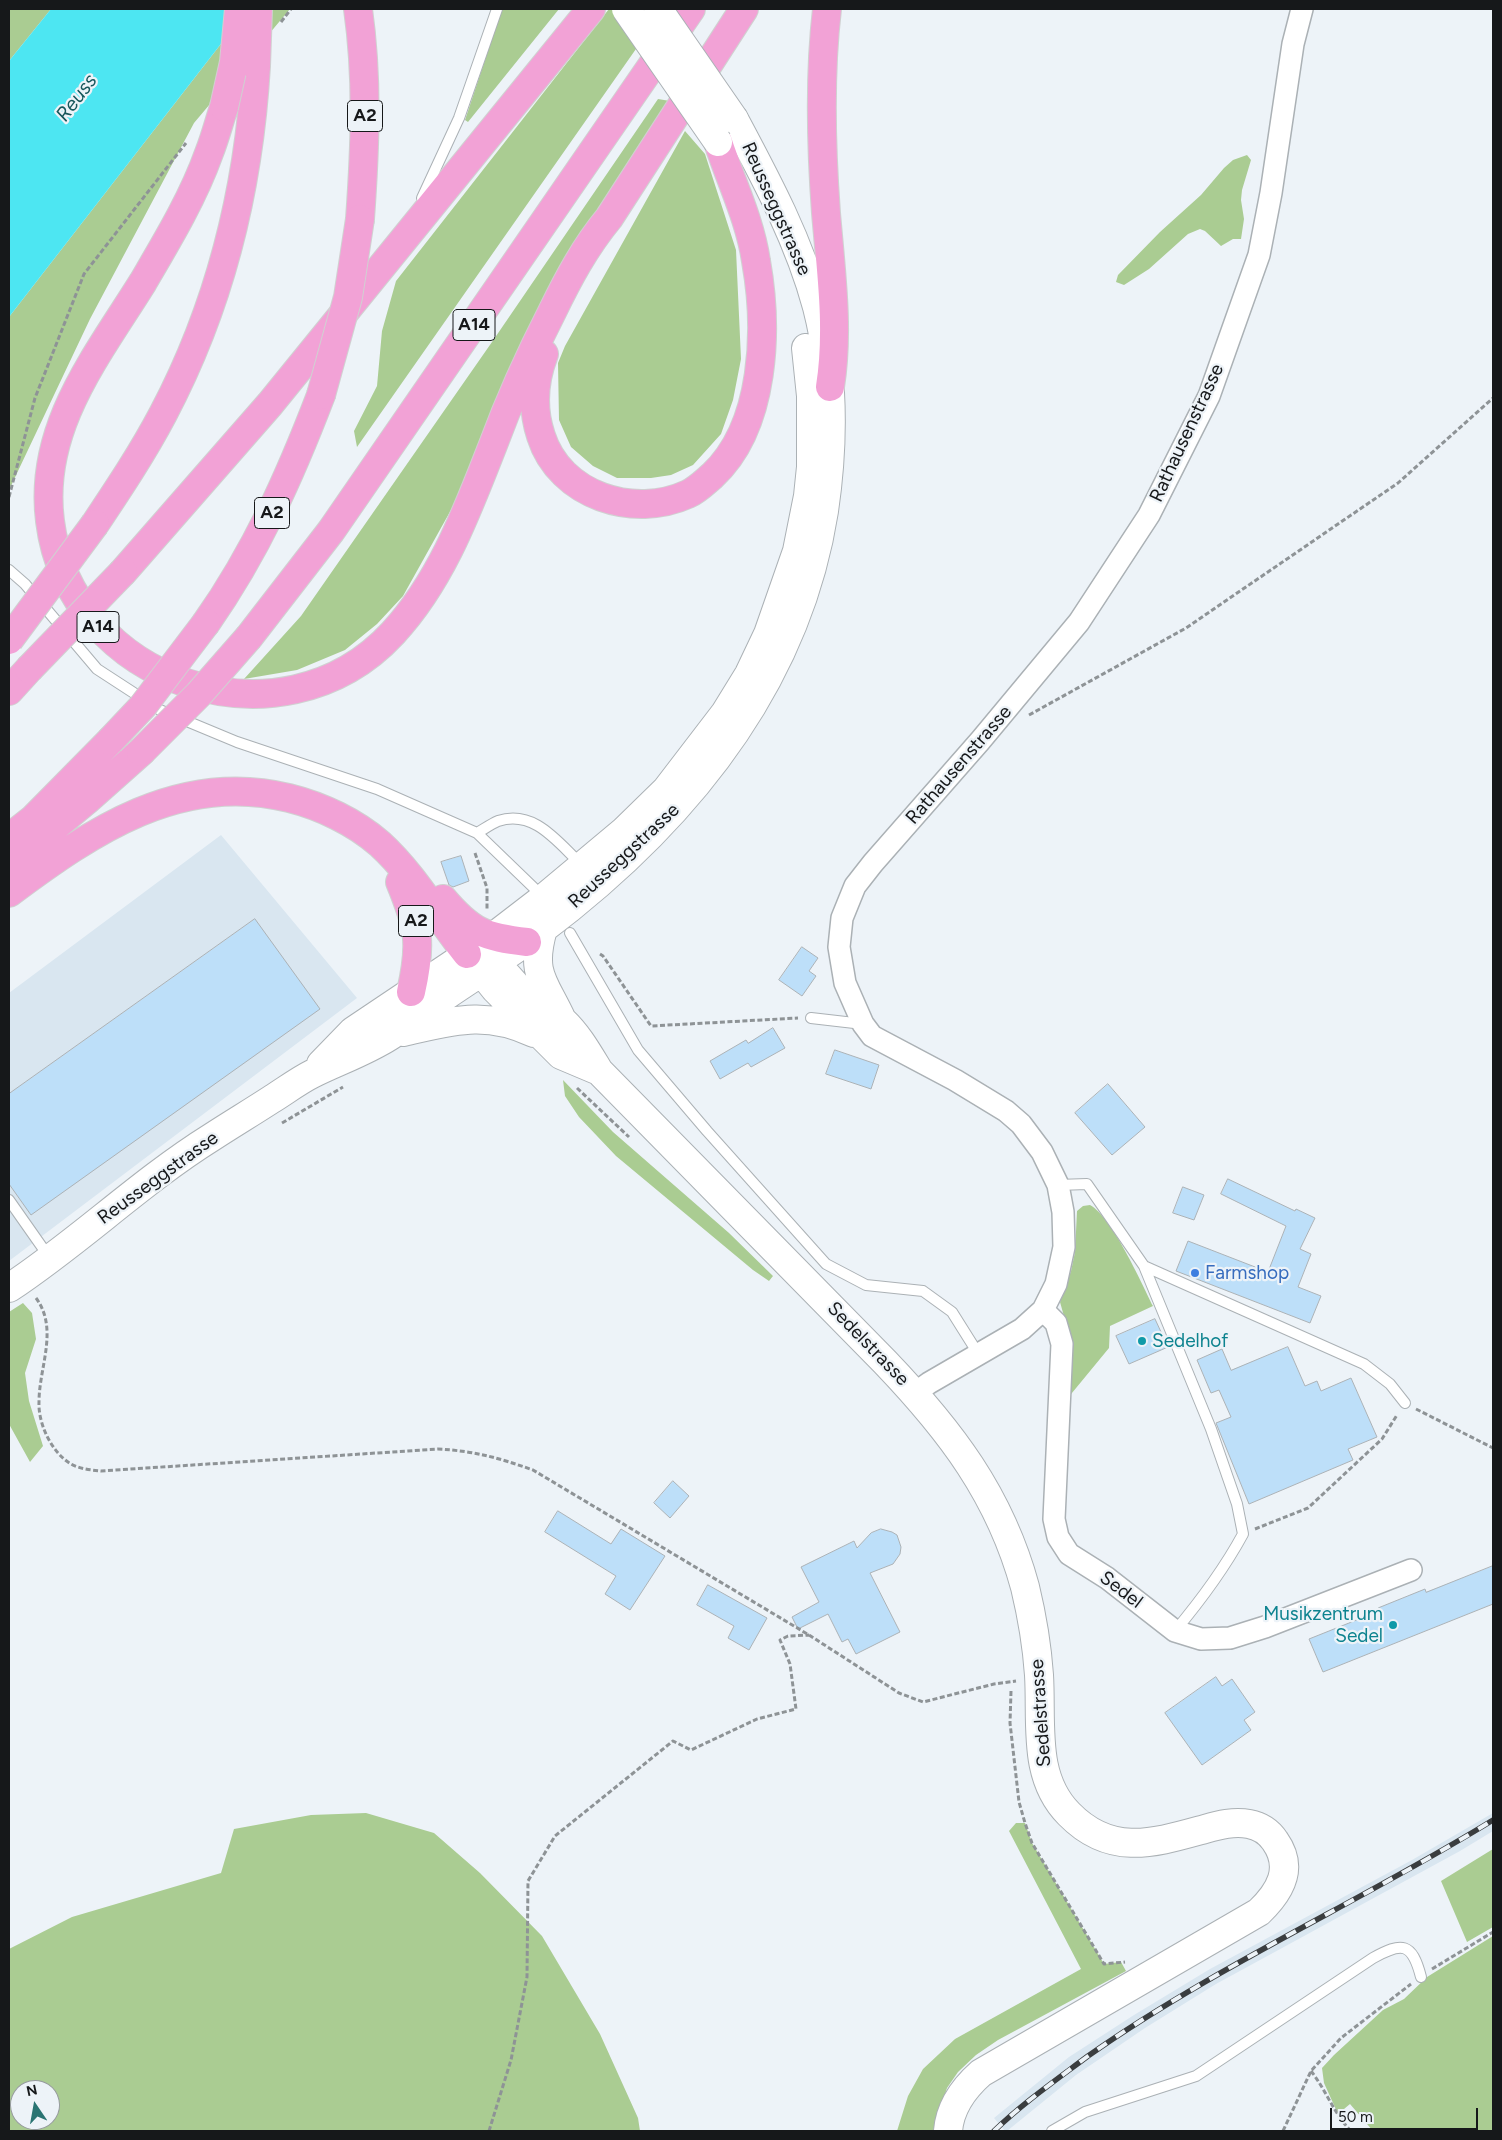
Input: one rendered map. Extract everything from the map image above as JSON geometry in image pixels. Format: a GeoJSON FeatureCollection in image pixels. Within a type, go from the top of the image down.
{"type":"FeatureCollection","features":[{"type":"Feature","properties":{"kind":"highway","name":"A14"},"geometry":{"type":"LineString","coordinates":[[239,9],[234,62],[224,107],[209,155],[189,198],[143,281],[94,358],[68,407],[56,439],[48,491],[50,522],[57,552],[67,580],[80,604],[108,638],[133,657],[162,673],[205,690],[246,695],[271,694],[294,689],[334,676],[374,651],[392,634],[408,614],[442,564],[471,502],[509,402],[537,341],[590,241],[609,218],[744,9]]}},
{"type":"Feature","properties":{"kind":"highway","name":"A2"},"geometry":{"type":"LineString","coordinates":[[9,838],[33,819],[143,706],[206,623],[230,590],[263,530],[298,455],[321,395],[348,297],[360,219],[365,116],[362,37],[358,9]]}},
{"type":"Feature","properties":{"kind":"highway","name":"A14"},"geometry":{"type":"LineString","coordinates":[[9,691],[122,572],[270,404],[591,9]]}},
{"type":"Feature","properties":{"kind":"highway","name":"A14"},"geometry":{"type":"LineString","coordinates":[[9,865],[141,752],[199,694],[249,637],[331,531],[691,9]]}},
{"type":"Feature","properties":{"kind":"highway"},"geometry":{"type":"LineString","coordinates":[[827,9],[821,103],[836,340],[830,387]]}},
{"type":"Feature","properties":{"kind":"highway"},"geometry":{"type":"LineString","coordinates":[[9,640],[95,524],[137,461],[186,367],[208,313],[221,274],[239,206],[249,145],[256,66],[268,17]]}},
{"type":"Feature","properties":{"kind":"highway"},"geometry":{"type":"LineString","coordinates":[[609,218],[601,243],[561,314],[542,357],[536,385],[535,404],[537,422],[541,438],[550,454],[570,478],[585,490],[618,503],[656,504],[690,494],[725,463],[734,451],[746,424],[758,374],[762,326],[756,261],[747,222],[718,142]]}},
{"type":"Feature","properties":{"kind":"highway","name":"A2"},"geometry":{"type":"LineString","coordinates":[[9,893],[58,857],[126,817],[163,802],[216,791],[278,795],[305,802],[372,837],[391,855],[481,964]]}},
{"type":"Feature","properties":{"kind":"highway","name":"A2"},"geometry":{"type":"LineString","coordinates":[[391,855],[423,876],[456,914],[478,933],[493,937],[535,936]]}},
{"type":"Feature","properties":{"kind":"highway","name":"A2"},"geometry":{"type":"LineString","coordinates":[[391,855],[416,924],[417,961],[410,992]]}},
{"type":"Feature","properties":{"kind":"main road","name":"Reusseggstrasse"},"geometry":{"type":"LineString","coordinates":[[15,1284],[208,1139],[311,1074],[364,1052],[394,1034],[432,1005],[481,964],[493,937],[583,866],[624,831],[666,790],[725,714],[749,674],[777,613],[797,551],[808,496],[811,396],[809,362],[797,302],[776,239],[766,216],[740,168],[718,142],[626,9]]}},
{"type":"Feature","properties":{"kind":"main road","name":"Reusseggstrasse"},"geometry":{"type":"LineString","coordinates":[[311,1074],[353,1031],[410,992],[481,964],[535,936],[613,872],[652,834],[686,797],[739,728],[775,665],[791,629],[816,553],[830,463],[830,387],[820,320],[799,253],[762,170],[734,119],[714,88],[658,9]]}},
{"type":"Feature","properties":{"kind":"main road"},"geometry":{"type":"LineString","coordinates":[[394,1034],[455,1020],[480,1018],[552,1028],[538,970],[535,936]]}},
{"type":"Feature","properties":{"kind":"main road","name":"Sedelstrasse"},"geometry":{"type":"LineString","coordinates":[[481,964],[505,1000],[552,1028],[561,1055],[599,1071],[915,1393],[970,1463],[996,1510],[1019,1566],[1030,1609],[1038,1661],[1042,1762],[1047,1781],[1060,1805],[1079,1824],[1092,1832],[1107,1838],[1134,1844],[1159,1842],[1224,1824],[1249,1824],[1260,1827],[1271,1836],[1281,1851],[1285,1868],[1280,1887],[1269,1902],[1254,1915],[981,2073],[958,2100],[952,2111],[948,2131]]}},
{"type":"Feature","properties":{"kind":"street","name":"Rathausenstrasse"},"geometry":{"type":"LineString","coordinates":[[915,1393],[929,1382],[1022,1329],[1043,1310],[1056,1284],[1064,1247],[1063,1212],[1058,1185],[1042,1152],[1027,1130],[1006,1111],[955,1080],[872,1036],[863,1024],[845,983],[839,947],[842,918],[855,886],[980,742],[1078,622],[1149,515],[1209,396],[1259,255],[1271,193],[1293,44],[1302,9]]}},
{"type":"Feature","properties":{"kind":"street","name":"Sedel"},"geometry":{"type":"LineString","coordinates":[[1043,1310],[1056,1323],[1062,1344],[1054,1519],[1058,1537],[1069,1554],[1107,1578],[1175,1631],[1201,1639],[1230,1638],[1265,1627],[1411,1570]]}},
{"type":"Feature","properties":{"kind":"lane"},"geometry":{"type":"LineString","coordinates":[[388,261],[445,153],[497,9]]}},
{"type":"Feature","properties":{"kind":"lane"},"geometry":{"type":"LineString","coordinates":[[9,570],[25,584],[97,670],[160,710],[237,742],[377,789],[477,833],[534,888]]}},
{"type":"Feature","properties":{"kind":"lane"},"geometry":{"type":"LineString","coordinates":[[477,833],[498,821],[529,821],[546,830],[583,866]]}},
{"type":"Feature","properties":{"kind":"lane"},"geometry":{"type":"LineString","coordinates":[[570,933],[638,1050],[707,1132],[826,1264],[866,1285],[923,1291],[952,1312],[979,1355]]}},
{"type":"Feature","properties":{"kind":"lane"},"geometry":{"type":"LineString","coordinates":[[810,1018],[863,1024]]}},
{"type":"Feature","properties":{"kind":"lane"},"geometry":{"type":"LineString","coordinates":[[1058,1185],[1087,1184],[1144,1266],[1211,1429],[1238,1504],[1243,1534],[1226,1566],[1175,1631]]}},
{"type":"Feature","properties":{"kind":"lane"},"geometry":{"type":"LineString","coordinates":[[9,1200],[50,1258]]}},
{"type":"Feature","properties":{"kind":"lane"},"geometry":{"type":"LineString","coordinates":[[1144,1266],[1364,1364],[1390,1384],[1405,1403]]}},
{"type":"Feature","properties":{"kind":"lane"},"geometry":{"type":"LineString","coordinates":[[1052,2131],[1085,2112],[1196,2076],[1391,1948],[1403,1947],[1409,1950],[1416,1959],[1421,1977]]}},
{"type":"Feature","properties":{"kind":"path"},"geometry":{"type":"LineString","coordinates":[[268,17],[291,9]]}},
{"type":"Feature","properties":{"kind":"path"},"geometry":{"type":"LineString","coordinates":[[9,497],[35,398],[84,274],[192,136]]}},
{"type":"Feature","properties":{"kind":"path"},"geometry":{"type":"LineString","coordinates":[[1023,718],[1194,622],[1398,483],[1493,398]]}},
{"type":"Feature","properties":{"kind":"path"},"geometry":{"type":"LineString","coordinates":[[477,833],[474,848],[488,897]]}},
{"type":"Feature","properties":{"kind":"path"},"geometry":{"type":"LineString","coordinates":[[570,933],[603,956],[651,1026],[810,1018]]}},
{"type":"Feature","properties":{"kind":"path"},"geometry":{"type":"LineString","coordinates":[[278,1125],[344,1086]]}},
{"type":"Feature","properties":{"kind":"path"},"geometry":{"type":"LineString","coordinates":[[574,1086],[630,1138]]}},
{"type":"Feature","properties":{"kind":"path"},"geometry":{"type":"LineString","coordinates":[[15,1284],[42,1306],[48,1326],[38,1403],[42,1422],[53,1447],[71,1464],[85,1469],[101,1471],[438,1449],[464,1450],[496,1456],[533,1470],[809,1635],[899,1693],[923,1702],[994,1684],[1014,1682]]}},
{"type":"Feature","properties":{"kind":"path"},"geometry":{"type":"LineString","coordinates":[[1243,1534],[1308,1508],[1382,1439],[1405,1403],[1493,1448]]}},
{"type":"Feature","properties":{"kind":"path"},"geometry":{"type":"LineString","coordinates":[[489,2131],[511,2060],[527,1977],[528,1881],[556,1836],[673,1741],[691,1750],[757,1719],[796,1709],[790,1664],[780,1640],[788,1636],[809,1635]]}},
{"type":"Feature","properties":{"kind":"path"},"geometry":{"type":"LineString","coordinates":[[1011,1691],[1010,1723],[1019,1802],[1032,1843],[1104,1964],[1131,1963]]}},
{"type":"Feature","properties":{"kind":"path"},"geometry":{"type":"LineString","coordinates":[[1283,2131],[1310,2071],[1341,2038],[1421,1977],[1493,1932]]}},
{"type":"Feature","properties":{"kind":"path"},"geometry":{"type":"LineString","coordinates":[[1310,2071],[1324,2089],[1337,2115],[1351,2131]]}},
{"type":"Feature","properties":{"kind":"shaded area"},"geometry":{"type":"Polygon","coordinates":[[[221,835],[357,998],[9,1261],[9,993],[221,835]]]}},
{"type":"Feature","properties":{"kind":"shaded area"},"geometry":{"type":"Polygon","coordinates":[[[1493,1813],[1493,1831],[1460,1851],[1216,1984],[1145,2028],[1076,2075],[1007,2131],[994,2118],[1069,2057],[1134,2015],[1210,1969],[1412,1860],[1493,1813]]]}},
{"type":"Feature","properties":{"kind":"green space"},"geometry":{"type":"Polygon","coordinates":[[[9,9],[51,9],[9,61],[9,9]]]}},
{"type":"Feature","properties":{"kind":"green space"},"geometry":{"type":"Polygon","coordinates":[[[248,9],[290,9],[194,123],[90,319],[9,490],[9,317],[248,9]]]}},
{"type":"Feature","properties":{"kind":"green space"},"geometry":{"type":"Polygon","coordinates":[[[502,9],[559,9],[468,122],[465,120],[502,9]]]}},
{"type":"Feature","properties":{"kind":"green space"},"geometry":{"type":"Polygon","coordinates":[[[609,9],[664,9],[357,447],[354,431],[377,386],[382,331],[396,281],[609,9]]]}},
{"type":"Feature","properties":{"kind":"green space"},"geometry":{"type":"Polygon","coordinates":[[[658,99],[670,101],[456,501],[403,596],[377,624],[345,650],[297,670],[244,679],[301,616],[658,99]]]}},
{"type":"Feature","properties":{"kind":"green space"},"geometry":{"type":"Polygon","coordinates":[[[685,131],[705,154],[736,250],[741,359],[733,400],[721,434],[693,465],[671,475],[651,478],[617,478],[593,466],[571,447],[559,420],[558,363],[565,346],[685,131]]]}},
{"type":"Feature","properties":{"kind":"green space"},"geometry":{"type":"Polygon","coordinates":[[[1247,155],[1251,160],[1242,190],[1241,200],[1244,219],[1241,239],[1233,239],[1221,246],[1205,231],[1200,229],[1188,234],[1149,269],[1124,285],[1116,282],[1118,275],[1160,232],[1201,195],[1224,168],[1233,160],[1247,155]]]}},
{"type":"Feature","properties":{"kind":"green space"},"geometry":{"type":"Polygon","coordinates":[[[563,1080],[613,1132],[729,1233],[773,1276],[769,1281],[753,1270],[616,1156],[579,1117],[565,1096],[563,1080]]]}},
{"type":"Feature","properties":{"kind":"green space"},"geometry":{"type":"Polygon","coordinates":[[[1090,1205],[1099,1212],[1116,1236],[1153,1306],[1110,1326],[1109,1348],[1067,1399],[1067,1327],[1060,1302],[1071,1271],[1075,1252],[1077,1211],[1083,1206],[1090,1205]]]}},
{"type":"Feature","properties":{"kind":"green space"},"geometry":{"type":"Polygon","coordinates":[[[23,1303],[32,1313],[36,1339],[25,1373],[29,1401],[43,1446],[30,1462],[9,1424],[9,1312],[23,1303]]]}},
{"type":"Feature","properties":{"kind":"green space"},"geometry":{"type":"Polygon","coordinates":[[[366,1813],[434,1833],[480,1873],[542,1936],[600,2034],[638,2118],[640,2131],[9,2131],[9,1949],[72,1917],[221,1873],[234,1829],[311,1815],[366,1813]]]}},
{"type":"Feature","properties":{"kind":"green space"},"geometry":{"type":"Polygon","coordinates":[[[1016,1823],[1025,1823],[1032,1843],[1104,1964],[1121,1962],[1126,1971],[998,2040],[976,2055],[958,2072],[947,2088],[933,2131],[897,2131],[908,2096],[923,2069],[955,2039],[1081,1969],[1009,1831],[1016,1823]]]}},
{"type":"Feature","properties":{"kind":"green space"},"geometry":{"type":"Polygon","coordinates":[[[1493,1849],[1493,1927],[1467,1942],[1441,1881],[1493,1849]]]}},
{"type":"Feature","properties":{"kind":"green space"},"geometry":{"type":"Polygon","coordinates":[[[1493,1936],[1493,2131],[1373,2131],[1350,2104],[1338,2114],[1324,2083],[1322,2068],[1383,2010],[1404,1999],[1427,1977],[1493,1936]]]}},
{"type":"Feature","properties":{"kind":"water","name":"Reuss"},"geometry":{"type":"Polygon","coordinates":[[[51,9],[248,9],[9,317],[9,61],[51,9]]]}},
{"type":"Feature","properties":{"kind":"building"},"geometry":{"type":"Polygon","coordinates":[[[461,856],[469,881],[453,887],[449,885],[441,862],[461,856]]]}},
{"type":"Feature","properties":{"kind":"building"},"geometry":{"type":"Polygon","coordinates":[[[255,919],[320,1009],[31,1215],[9,1184],[9,1094],[255,919]]]}},
{"type":"Feature","properties":{"kind":"building"},"geometry":{"type":"Polygon","coordinates":[[[802,947],[818,958],[809,971],[816,976],[802,996],[779,980],[802,947]]]}},
{"type":"Feature","properties":{"kind":"building"},"geometry":{"type":"Polygon","coordinates":[[[773,1028],[785,1048],[751,1067],[748,1063],[720,1079],[710,1061],[746,1040],[748,1043],[773,1028]]]}},
{"type":"Feature","properties":{"kind":"building"},"geometry":{"type":"Polygon","coordinates":[[[835,1050],[879,1065],[871,1089],[826,1074],[835,1050]]]}},
{"type":"Feature","properties":{"kind":"building"},"geometry":{"type":"Polygon","coordinates":[[[1108,1084],[1145,1127],[1112,1155],[1075,1113],[1108,1084]]]}},
{"type":"Feature","properties":{"kind":"building"},"geometry":{"type":"Polygon","coordinates":[[[1228,1179],[1295,1211],[1296,1209],[1315,1218],[1300,1249],[1311,1254],[1298,1287],[1321,1296],[1310,1323],[1176,1271],[1188,1241],[1268,1272],[1286,1226],[1221,1194],[1228,1179]]]}},
{"type":"Feature","properties":{"kind":"building"},"geometry":{"type":"Polygon","coordinates":[[[1183,1187],[1204,1195],[1194,1220],[1173,1213],[1183,1187]]]}},
{"type":"Feature","properties":{"kind":"building","name":"Sedelhof"},"geometry":{"type":"Polygon","coordinates":[[[1155,1319],[1168,1347],[1129,1364],[1116,1336],[1155,1319]]]}},
{"type":"Feature","properties":{"kind":"building"},"geometry":{"type":"Polygon","coordinates":[[[1288,1347],[1305,1386],[1317,1381],[1321,1391],[1351,1378],[1377,1437],[1348,1449],[1353,1460],[1249,1504],[1216,1423],[1231,1417],[1219,1390],[1211,1393],[1197,1360],[1222,1349],[1231,1370],[1288,1347]]]}},
{"type":"Feature","properties":{"kind":"building"},"geometry":{"type":"Polygon","coordinates":[[[673,1481],[689,1496],[670,1518],[654,1503],[673,1481]]]}},
{"type":"Feature","properties":{"kind":"building"},"geometry":{"type":"Polygon","coordinates":[[[558,1511],[611,1544],[621,1529],[665,1556],[630,1610],[605,1594],[616,1576],[545,1532],[558,1511]]]}},
{"type":"Feature","properties":{"kind":"building"},"geometry":{"type":"Polygon","coordinates":[[[881,1529],[897,1535],[901,1547],[900,1554],[893,1564],[870,1573],[900,1632],[856,1654],[848,1639],[842,1642],[828,1614],[798,1629],[792,1617],[819,1602],[801,1567],[854,1541],[857,1548],[871,1533],[881,1529]]]}},
{"type":"Feature","properties":{"kind":"building","name":"Musikzentrum Sedel"},"geometry":{"type":"Polygon","coordinates":[[[1493,1566],[1493,1604],[1323,1672],[1309,1639],[1379,1611],[1378,1608],[1425,1589],[1426,1592],[1493,1566]]]}},
{"type":"Feature","properties":{"kind":"building"},"geometry":{"type":"Polygon","coordinates":[[[708,1585],[767,1618],[749,1650],[728,1638],[734,1626],[697,1605],[708,1585]]]}},
{"type":"Feature","properties":{"kind":"building"},"geometry":{"type":"Polygon","coordinates":[[[1216,1677],[1222,1686],[1232,1679],[1255,1712],[1244,1720],[1251,1730],[1202,1765],[1165,1713],[1216,1677]]]}},
{"type":"Feature","properties":{"kind":"railway"},"geometry":{"type":"LineString","coordinates":[[994,2131],[1052,2083],[1137,2023],[1237,1963],[1392,1879],[1493,1820]]}},
{"type":"Feature","properties":{"kind":"place","name":"Farmshop"},"geometry":{"type":"Point","coordinates":[1195,1273]}},
{"type":"Feature","properties":{"kind":"place","name":"Sedelhof"},"geometry":{"type":"Point","coordinates":[1142,1341]}},
{"type":"Feature","properties":{"kind":"place","name":"Musikzentrum Sedel"},"geometry":{"type":"Point","coordinates":[1393,1625]}}]}
